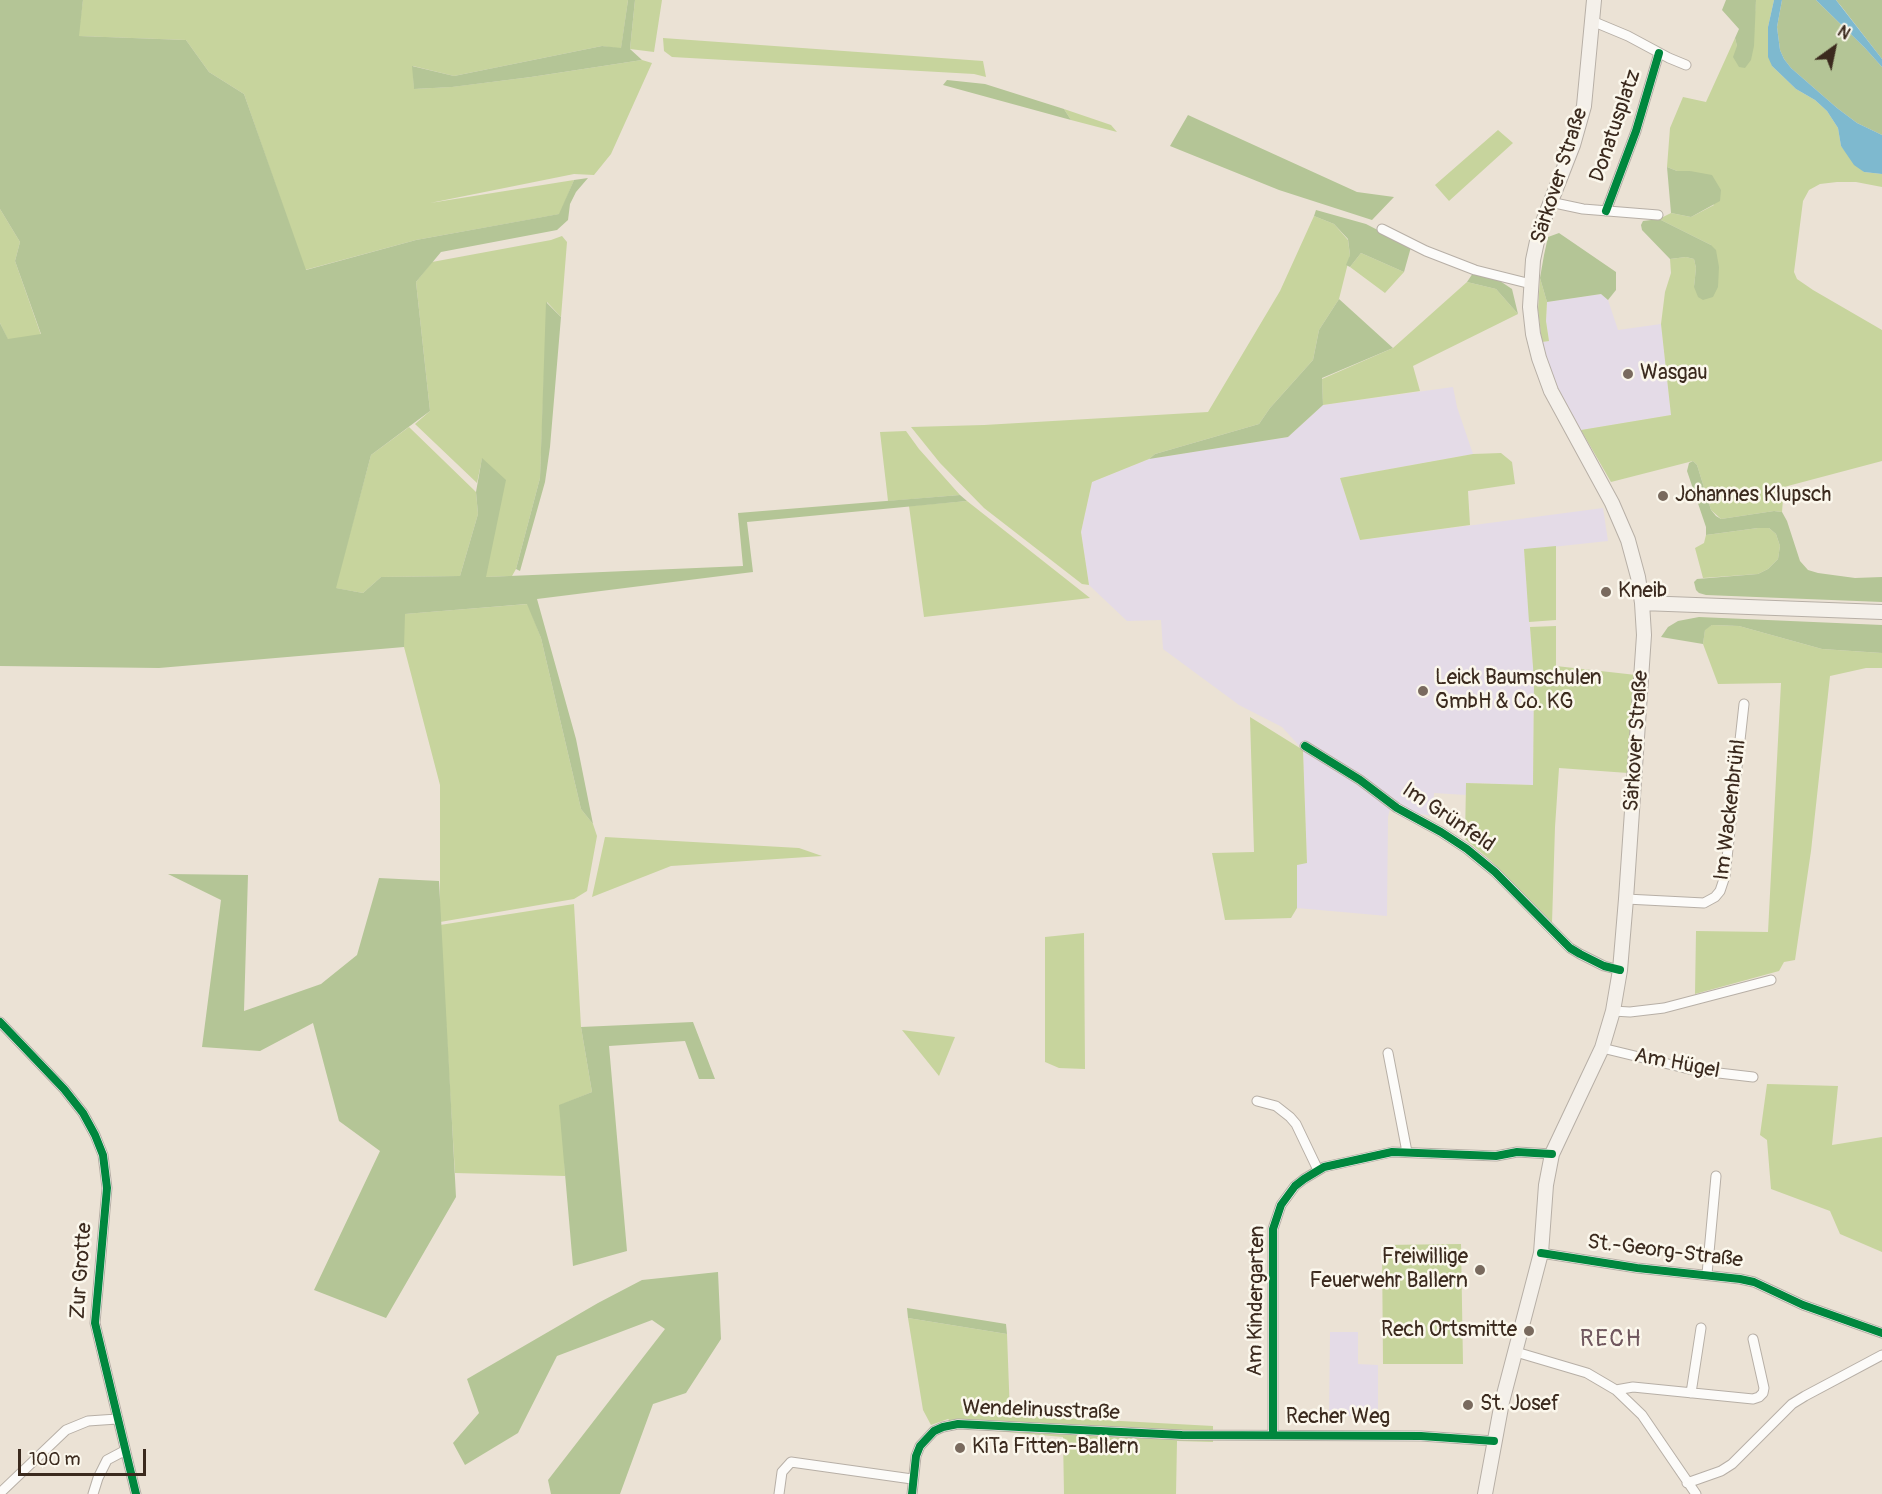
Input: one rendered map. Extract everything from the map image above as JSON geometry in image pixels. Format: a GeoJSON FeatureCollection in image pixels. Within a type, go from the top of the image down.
{"type":"FeatureCollection","features":[{"type":"Feature","properties":{"kind":"main road","name":"Särkover Straße"},"geometry":{"type":"LineString","coordinates":[[1485,1494],[1494,1441],[1541,1253],[1546,1185],[1552,1154],[1602,1048],[1613,1011],[1620,970],[1626,899],[1644,635],[1642,603],[1633,558],[1621,524],[1612,503],[1564,418],[1539,358],[1533,334],[1531,284],[1539,232],[1580,125],[1587,80],[1594,0]]}},
{"type":"Feature","properties":{"kind":"main road"},"geometry":{"type":"LineString","coordinates":[[1642,603],[1882,612]]}},
{"type":"Feature","properties":{"kind":"street","name":"Donatusplatz"},"geometry":{"type":"LineString","coordinates":[[1592,21],[1686,65]]}},
{"type":"Feature","properties":{"kind":"street","name":"Donatusplatz"},"geometry":{"type":"LineString","coordinates":[[1606,211],[1636,131],[1659,53]]}},
{"type":"Feature","properties":{"kind":"street","name":"Donatusplatz"},"geometry":{"type":"LineString","coordinates":[[1550,202],[1583,209],[1658,215]]}},
{"type":"Feature","properties":{"kind":"street"},"geometry":{"type":"LineString","coordinates":[[1382,229],[1474,270],[1531,284]]}},
{"type":"Feature","properties":{"kind":"street","name":"Im Wackenbrühl"},"geometry":{"type":"LineString","coordinates":[[1626,899],[1704,903],[1720,891],[1725,876],[1744,704]]}},
{"type":"Feature","properties":{"kind":"street","name":"Im Grünfeld"},"geometry":{"type":"LineString","coordinates":[[1305,746],[1360,780],[1397,808],[1467,849],[1495,872],[1570,948],[1604,966],[1620,970]]}},
{"type":"Feature","properties":{"kind":"street"},"geometry":{"type":"LineString","coordinates":[[1613,1011],[1630,1012],[1664,1008],[1771,980]]}},
{"type":"Feature","properties":{"kind":"street","name":"Zur Grotte"},"geometry":{"type":"LineString","coordinates":[[0,1022],[64,1089],[83,1113],[103,1155],[106,1188],[95,1323],[136,1494]]}},
{"type":"Feature","properties":{"kind":"street","name":"Am Hügel"},"geometry":{"type":"LineString","coordinates":[[1602,1048],[1693,1070],[1753,1077]]}},
{"type":"Feature","properties":{"kind":"street"},"geometry":{"type":"LineString","coordinates":[[1388,1053],[1407,1152]]}},
{"type":"Feature","properties":{"kind":"street"},"geometry":{"type":"LineString","coordinates":[[1257,1101],[1276,1106],[1290,1117],[1296,1124],[1318,1170]]}},
{"type":"Feature","properties":{"kind":"street","name":"Am Kindergarten"},"geometry":{"type":"LineString","coordinates":[[1273,1436],[1273,1229],[1287,1195],[1318,1170],[1392,1152],[1496,1156],[1517,1152],[1552,1154]]}},
{"type":"Feature","properties":{"kind":"street"},"geometry":{"type":"LineString","coordinates":[[1707,1274],[1716,1176]]}},
{"type":"Feature","properties":{"kind":"street","name":"St.-Georg-Straße"},"geometry":{"type":"LineString","coordinates":[[1541,1253],[1637,1268],[1707,1274],[1754,1282],[1803,1305],[1882,1333]]}},
{"type":"Feature","properties":{"kind":"street"},"geometry":{"type":"LineString","coordinates":[[1691,1393],[1701,1328]]}},
{"type":"Feature","properties":{"kind":"street"},"geometry":{"type":"LineString","coordinates":[[1616,1390],[1633,1388],[1754,1399],[1763,1393],[1764,1388],[1753,1339]]}},
{"type":"Feature","properties":{"kind":"street"},"geometry":{"type":"LineString","coordinates":[[1516,1352],[1587,1373],[1603,1380],[1616,1390],[1642,1415],[1696,1494]]}},
{"type":"Feature","properties":{"kind":"street"},"geometry":{"type":"LineString","coordinates":[[1687,1484],[1721,1471],[1732,1464],[1792,1404],[1882,1355]]}},
{"type":"Feature","properties":{"kind":"street"},"geometry":{"type":"LineString","coordinates":[[0,1493],[66,1430],[88,1421],[117,1419]]}},
{"type":"Feature","properties":{"kind":"street","name":"Wendelinusstraße"},"geometry":{"type":"LineString","coordinates":[[912,1494],[912,1479],[920,1446],[928,1436],[943,1427],[958,1424],[1182,1435]]}},
{"type":"Feature","properties":{"kind":"street","name":"Recher Weg"},"geometry":{"type":"LineString","coordinates":[[1182,1435],[1421,1436],[1494,1441]]}},
{"type":"Feature","properties":{"kind":"street"},"geometry":{"type":"LineString","coordinates":[[93,1494],[98,1478],[108,1460],[124,1451]]}},
{"type":"Feature","properties":{"kind":"street"},"geometry":{"type":"LineString","coordinates":[[779,1494],[782,1472],[791,1462],[912,1479]]}},
{"type":"Feature","properties":{"kind":"shaded area"},"geometry":{"type":"Polygon","coordinates":[[[1601,294],[1608,300],[1618,330],[1661,324],[1671,415],[1581,430],[1554,381],[1545,357],[1542,342],[1549,341],[1546,321],[1547,302],[1601,294]]]}},
{"type":"Feature","properties":{"kind":"shaded area","name":"Leick Baumschulen GmbH & Co. KG"},"geometry":{"type":"Polygon","coordinates":[[[1453,387],[1457,407],[1473,454],[1340,478],[1360,540],[1603,508],[1608,541],[1524,550],[1534,680],[1533,785],[1467,783],[1466,795],[1434,793],[1432,816],[1415,813],[1415,822],[1405,819],[1390,809],[1387,916],[1297,908],[1297,864],[1307,863],[1303,750],[1282,727],[1239,705],[1163,649],[1161,620],[1127,621],[1089,585],[1081,532],[1092,482],[1149,459],[1288,437],[1323,405],[1453,387]]]}},
{"type":"Feature","properties":{"kind":"shaded area"},"geometry":{"type":"Polygon","coordinates":[[[1330,1332],[1358,1332],[1358,1364],[1378,1365],[1378,1416],[1329,1416],[1330,1332]]]}},
{"type":"Feature","properties":{"kind":"green space"},"geometry":{"type":"Polygon","coordinates":[[[0,0],[83,0],[79,36],[186,40],[209,72],[244,94],[306,270],[416,240],[559,214],[574,180],[588,178],[576,192],[570,204],[568,220],[557,230],[441,252],[416,282],[430,411],[371,455],[336,588],[363,593],[381,577],[460,576],[478,514],[476,492],[482,458],[506,480],[486,577],[743,566],[738,513],[960,495],[967,501],[747,522],[753,572],[537,599],[576,739],[593,824],[581,809],[541,638],[527,604],[405,614],[404,647],[159,668],[0,666],[0,323],[8,339],[41,334],[15,261],[20,242],[0,209],[0,0]]]}},
{"type":"Feature","properties":{"kind":"green space"},"geometry":{"type":"Polygon","coordinates":[[[83,0],[628,0],[621,49],[602,46],[454,76],[413,66],[414,89],[531,77],[642,60],[652,63],[611,154],[594,175],[574,174],[430,203],[574,180],[560,214],[416,240],[305,270],[244,94],[209,72],[186,40],[78,36],[83,0]]]}},
{"type":"Feature","properties":{"kind":"green space"},"geometry":{"type":"Polygon","coordinates":[[[628,0],[635,0],[630,49],[642,60],[531,77],[452,87],[414,89],[412,66],[454,76],[602,46],[621,48],[628,0]]]}},
{"type":"Feature","properties":{"kind":"green space"},"geometry":{"type":"Polygon","coordinates":[[[635,0],[662,0],[654,52],[630,49],[635,0]]]}},
{"type":"Feature","properties":{"kind":"green space"},"geometry":{"type":"Polygon","coordinates":[[[1726,0],[1756,0],[1754,46],[1751,60],[1745,68],[1739,67],[1733,57],[1737,46],[1735,38],[1739,29],[1722,10],[1726,0]]]}},
{"type":"Feature","properties":{"kind":"green space"},"geometry":{"type":"Polygon","coordinates":[[[1756,0],[1774,0],[1768,27],[1772,66],[1796,89],[1815,100],[1827,111],[1838,128],[1841,146],[1864,172],[1882,174],[1882,187],[1856,182],[1837,182],[1820,184],[1809,190],[1803,201],[1794,272],[1797,279],[1813,290],[1882,330],[1882,461],[1784,487],[1782,512],[1774,511],[1721,519],[1711,510],[1697,465],[1693,461],[1611,482],[1581,430],[1671,415],[1661,324],[1665,292],[1671,273],[1670,259],[1686,257],[1694,259],[1696,268],[1694,287],[1711,245],[1659,219],[1671,213],[1691,217],[1714,205],[1690,171],[1677,171],[1667,167],[1670,128],[1683,97],[1706,102],[1735,38],[1737,46],[1755,12],[1756,0]]]}},
{"type":"Feature","properties":{"kind":"green space"},"geometry":{"type":"Polygon","coordinates":[[[1782,0],[1816,0],[1882,67],[1882,135],[1857,123],[1837,108],[1791,68],[1784,59],[1780,50],[1777,27],[1782,0]]]}},
{"type":"Feature","properties":{"kind":"green space"},"geometry":{"type":"Polygon","coordinates":[[[1836,0],[1882,0],[1882,59],[1841,6],[1836,0]]]}},
{"type":"Feature","properties":{"kind":"green space"},"geometry":{"type":"Polygon","coordinates":[[[663,38],[983,61],[986,77],[974,74],[672,57],[664,51],[663,38]]]}},
{"type":"Feature","properties":{"kind":"green space"},"geometry":{"type":"Polygon","coordinates":[[[947,80],[985,84],[1064,109],[1071,120],[943,85],[947,80]]]}},
{"type":"Feature","properties":{"kind":"green space"},"geometry":{"type":"Polygon","coordinates":[[[1064,109],[1111,125],[1117,132],[1071,120],[1064,109]]]}},
{"type":"Feature","properties":{"kind":"green space"},"geometry":{"type":"Polygon","coordinates":[[[1188,115],[1357,192],[1394,197],[1372,220],[1279,190],[1170,146],[1188,115]]]}},
{"type":"Feature","properties":{"kind":"green space"},"geometry":{"type":"Polygon","coordinates":[[[1498,130],[1513,143],[1449,201],[1435,185],[1498,130]]]}},
{"type":"Feature","properties":{"kind":"green space"},"geometry":{"type":"Polygon","coordinates":[[[1667,167],[1677,171],[1712,175],[1721,190],[1720,201],[1691,217],[1671,213],[1667,167]]]}},
{"type":"Feature","properties":{"kind":"green space"},"geometry":{"type":"Polygon","coordinates":[[[0,209],[20,242],[15,261],[41,335],[8,340],[0,323],[0,209]]]}},
{"type":"Feature","properties":{"kind":"green space"},"geometry":{"type":"Polygon","coordinates":[[[1316,210],[1366,224],[1411,247],[1404,272],[1361,253],[1350,267],[1346,265],[1350,255],[1348,239],[1334,224],[1314,216],[1316,210]]]}},
{"type":"Feature","properties":{"kind":"green space"},"geometry":{"type":"Polygon","coordinates":[[[1314,216],[1334,224],[1348,240],[1350,255],[1339,299],[1319,330],[1313,360],[1270,408],[1259,424],[1155,454],[1149,459],[1092,482],[1081,532],[1089,585],[1082,584],[984,508],[940,463],[911,427],[1208,412],[1280,291],[1314,216]]]}},
{"type":"Feature","properties":{"kind":"green space"},"geometry":{"type":"Polygon","coordinates":[[[1659,219],[1711,245],[1716,250],[1719,267],[1718,287],[1713,297],[1703,300],[1698,297],[1694,287],[1696,268],[1694,259],[1686,257],[1670,259],[1642,230],[1643,221],[1659,219]]]}},
{"type":"Feature","properties":{"kind":"green space"},"geometry":{"type":"Polygon","coordinates":[[[1559,233],[1616,272],[1616,290],[1608,300],[1601,294],[1547,302],[1540,278],[1544,255],[1548,237],[1559,233]]]}},
{"type":"Feature","properties":{"kind":"green space"},"geometry":{"type":"Polygon","coordinates":[[[562,236],[567,242],[561,317],[547,302],[540,478],[516,569],[512,576],[485,577],[482,459],[477,483],[415,424],[430,411],[416,282],[432,262],[562,236]]]}},
{"type":"Feature","properties":{"kind":"green space"},"geometry":{"type":"Polygon","coordinates":[[[1361,253],[1404,272],[1385,293],[1350,267],[1361,253]]]}},
{"type":"Feature","properties":{"kind":"green space"},"geometry":{"type":"Polygon","coordinates":[[[1473,273],[1500,281],[1512,289],[1518,314],[1496,289],[1467,282],[1473,273]]]}},
{"type":"Feature","properties":{"kind":"green space"},"geometry":{"type":"Polygon","coordinates":[[[1540,278],[1547,302],[1546,321],[1549,341],[1542,342],[1538,310],[1540,278]]]}},
{"type":"Feature","properties":{"kind":"green space"},"geometry":{"type":"Polygon","coordinates":[[[1467,282],[1496,289],[1518,314],[1413,366],[1420,391],[1323,405],[1322,379],[1393,348],[1467,282]]]}},
{"type":"Feature","properties":{"kind":"green space"},"geometry":{"type":"Polygon","coordinates":[[[1339,299],[1393,348],[1322,378],[1323,405],[1288,437],[1149,459],[1155,454],[1259,424],[1270,408],[1313,360],[1319,330],[1339,299]]]}},
{"type":"Feature","properties":{"kind":"green space"},"geometry":{"type":"Polygon","coordinates":[[[546,302],[561,317],[550,447],[545,482],[520,571],[516,569],[540,478],[546,302]]]}},
{"type":"Feature","properties":{"kind":"green space"},"geometry":{"type":"Polygon","coordinates":[[[409,427],[476,492],[478,514],[460,576],[381,577],[363,593],[335,588],[371,455],[409,427]]]}},
{"type":"Feature","properties":{"kind":"green space"},"geometry":{"type":"Polygon","coordinates":[[[906,431],[960,495],[888,501],[880,432],[906,431]]]}},
{"type":"Feature","properties":{"kind":"green space"},"geometry":{"type":"Polygon","coordinates":[[[1501,453],[1512,462],[1515,484],[1468,491],[1470,525],[1360,540],[1340,478],[1473,454],[1501,453]]]}},
{"type":"Feature","properties":{"kind":"green space"},"geometry":{"type":"Polygon","coordinates":[[[1693,461],[1697,465],[1711,510],[1716,516],[1721,519],[1774,511],[1782,512],[1800,561],[1808,570],[1855,578],[1882,577],[1882,602],[1699,593],[1694,582],[1697,579],[1758,574],[1768,569],[1778,559],[1780,546],[1776,534],[1769,528],[1706,535],[1706,527],[1687,471],[1689,463],[1693,461]]]}},
{"type":"Feature","properties":{"kind":"green space"},"geometry":{"type":"Polygon","coordinates":[[[967,501],[1090,598],[924,617],[909,506],[967,501]]]}},
{"type":"Feature","properties":{"kind":"green space"},"geometry":{"type":"Polygon","coordinates":[[[1769,528],[1776,534],[1780,546],[1778,559],[1768,569],[1758,574],[1703,578],[1695,548],[1704,543],[1706,535],[1769,528]]]}},
{"type":"Feature","properties":{"kind":"green space"},"geometry":{"type":"Polygon","coordinates":[[[1556,546],[1556,620],[1529,622],[1524,549],[1556,546]]]}},
{"type":"Feature","properties":{"kind":"green space"},"geometry":{"type":"Polygon","coordinates":[[[528,604],[541,638],[581,809],[593,824],[597,836],[587,891],[574,899],[440,922],[440,785],[404,647],[404,614],[528,604]]]}},
{"type":"Feature","properties":{"kind":"green space"},"geometry":{"type":"Polygon","coordinates":[[[1699,617],[1882,625],[1882,653],[1822,649],[1739,626],[1712,625],[1705,630],[1703,644],[1661,637],[1668,627],[1678,621],[1699,617]]]}},
{"type":"Feature","properties":{"kind":"green space"},"geometry":{"type":"Polygon","coordinates":[[[1712,625],[1739,626],[1822,649],[1882,653],[1882,668],[1866,668],[1830,676],[1811,851],[1795,960],[1784,962],[1779,971],[1695,994],[1696,931],[1768,932],[1781,683],[1718,684],[1703,644],[1705,629],[1712,625]]]}},
{"type":"Feature","properties":{"kind":"green space"},"geometry":{"type":"Polygon","coordinates":[[[1556,626],[1556,666],[1636,675],[1628,773],[1559,768],[1552,923],[1491,861],[1465,839],[1466,783],[1533,785],[1534,680],[1530,627],[1556,626]]]}},
{"type":"Feature","properties":{"kind":"green space"},"geometry":{"type":"Polygon","coordinates":[[[1250,717],[1303,750],[1307,863],[1297,865],[1297,908],[1291,918],[1225,920],[1212,853],[1254,852],[1250,717]]]}},
{"type":"Feature","properties":{"kind":"green space"},"geometry":{"type":"Polygon","coordinates":[[[605,837],[799,848],[822,856],[671,866],[592,897],[605,837]]]}},
{"type":"Feature","properties":{"kind":"green space"},"geometry":{"type":"Polygon","coordinates":[[[168,874],[248,875],[244,1011],[321,984],[357,955],[379,878],[439,881],[456,1197],[386,1318],[314,1290],[380,1151],[339,1121],[313,1023],[260,1051],[202,1047],[221,900],[168,874]]]}},
{"type":"Feature","properties":{"kind":"green space"},"geometry":{"type":"Polygon","coordinates":[[[574,904],[581,1027],[592,1092],[563,1104],[565,1176],[455,1173],[440,925],[574,904]]]}},
{"type":"Feature","properties":{"kind":"green space"},"geometry":{"type":"Polygon","coordinates":[[[1084,933],[1085,1069],[1059,1068],[1045,1062],[1045,937],[1084,933]]]}},
{"type":"Feature","properties":{"kind":"green space"},"geometry":{"type":"Polygon","coordinates":[[[693,1022],[715,1079],[699,1079],[685,1041],[609,1046],[627,1251],[573,1266],[559,1105],[592,1092],[581,1027],[693,1022]]]}},
{"type":"Feature","properties":{"kind":"green space"},"geometry":{"type":"Polygon","coordinates":[[[902,1030],[955,1037],[939,1076],[902,1030]]]}},
{"type":"Feature","properties":{"kind":"green space"},"geometry":{"type":"Polygon","coordinates":[[[1767,1084],[1838,1086],[1832,1145],[1882,1137],[1882,1252],[1840,1234],[1830,1211],[1771,1189],[1767,1140],[1760,1135],[1767,1084]]]}},
{"type":"Feature","properties":{"kind":"green space"},"geometry":{"type":"Polygon","coordinates":[[[1461,1244],[1463,1364],[1383,1364],[1382,1245],[1461,1244]]]}},
{"type":"Feature","properties":{"kind":"green space"},"geometry":{"type":"Polygon","coordinates":[[[718,1272],[721,1339],[686,1393],[653,1404],[620,1494],[551,1494],[548,1480],[665,1329],[652,1320],[557,1356],[518,1433],[465,1465],[453,1443],[479,1413],[467,1379],[642,1280],[718,1272]]]}},
{"type":"Feature","properties":{"kind":"green space"},"geometry":{"type":"Polygon","coordinates":[[[907,1308],[1006,1324],[1007,1334],[908,1318],[907,1308]]]}},
{"type":"Feature","properties":{"kind":"green space"},"geometry":{"type":"Polygon","coordinates":[[[908,1318],[1007,1334],[1010,1415],[1213,1426],[1213,1442],[1177,1441],[1176,1494],[1064,1494],[1063,1437],[960,1428],[948,1419],[931,1425],[923,1410],[908,1318]]]}},
{"type":"Feature","properties":{"kind":"water"},"geometry":{"type":"Polygon","coordinates":[[[1774,0],[1782,0],[1777,27],[1780,50],[1784,59],[1791,68],[1837,108],[1857,123],[1882,135],[1882,174],[1864,172],[1854,165],[1841,146],[1838,128],[1827,111],[1815,100],[1796,89],[1772,66],[1768,57],[1768,27],[1774,0]]]}},
{"type":"Feature","properties":{"kind":"water"},"geometry":{"type":"Polygon","coordinates":[[[1816,0],[1836,0],[1882,59],[1882,67],[1865,48],[1816,0]]]}},
{"type":"Feature","properties":{"kind":"cycle path"},"geometry":{"type":"LineString","coordinates":[[1606,211],[1636,131],[1659,53]]}},
{"type":"Feature","properties":{"kind":"cycle path"},"geometry":{"type":"LineString","coordinates":[[1305,746],[1360,780],[1397,808],[1467,849],[1495,872],[1570,948],[1604,966],[1620,970]]}},
{"type":"Feature","properties":{"kind":"cycle path"},"geometry":{"type":"LineString","coordinates":[[0,1022],[64,1089],[83,1113],[103,1155],[107,1188],[95,1323],[136,1494]]}},
{"type":"Feature","properties":{"kind":"cycle path"},"geometry":{"type":"LineString","coordinates":[[1273,1435],[1273,1229],[1281,1205],[1295,1186],[1324,1167],[1392,1152],[1496,1156],[1517,1152],[1552,1154]]}},
{"type":"Feature","properties":{"kind":"cycle path"},"geometry":{"type":"LineString","coordinates":[[1541,1253],[1637,1268],[1754,1282],[1803,1305],[1882,1333]]}},
{"type":"Feature","properties":{"kind":"cycle path"},"geometry":{"type":"LineString","coordinates":[[912,1494],[916,1456],[920,1446],[934,1431],[958,1424],[1182,1435],[1421,1436],[1494,1441]]}},
{"type":"Feature","properties":{"kind":"place","name":"Wasgau"},"geometry":{"type":"Point","coordinates":[1628,374]}},
{"type":"Feature","properties":{"kind":"place","name":"Johannes Klupsch"},"geometry":{"type":"Point","coordinates":[1663,496]}},
{"type":"Feature","properties":{"kind":"place","name":"Kneib"},"geometry":{"type":"Point","coordinates":[1606,592]}},
{"type":"Feature","properties":{"kind":"place","name":"Leick Baumschulen GmbH & Co. KG"},"geometry":{"type":"Point","coordinates":[1423,691]}},
{"type":"Feature","properties":{"kind":"place","name":"Freiwillige Feuerwehr Ballern"},"geometry":{"type":"Point","coordinates":[1480,1270]}},
{"type":"Feature","properties":{"kind":"place","name":"Rech Ortsmitte"},"geometry":{"type":"Point","coordinates":[1529,1331]}},
{"type":"Feature","properties":{"kind":"place","name":"St. Josef"},"geometry":{"type":"Point","coordinates":[1468,1405]}},
{"type":"Feature","properties":{"kind":"place","name":"KiTa Fitten-Ballern"},"geometry":{"type":"Point","coordinates":[960,1448]}},
{"type":"Feature","properties":{"kind":"district","name":"RECH"},"geometry":{"type":"Point","coordinates":[1611,1340]}}]}
